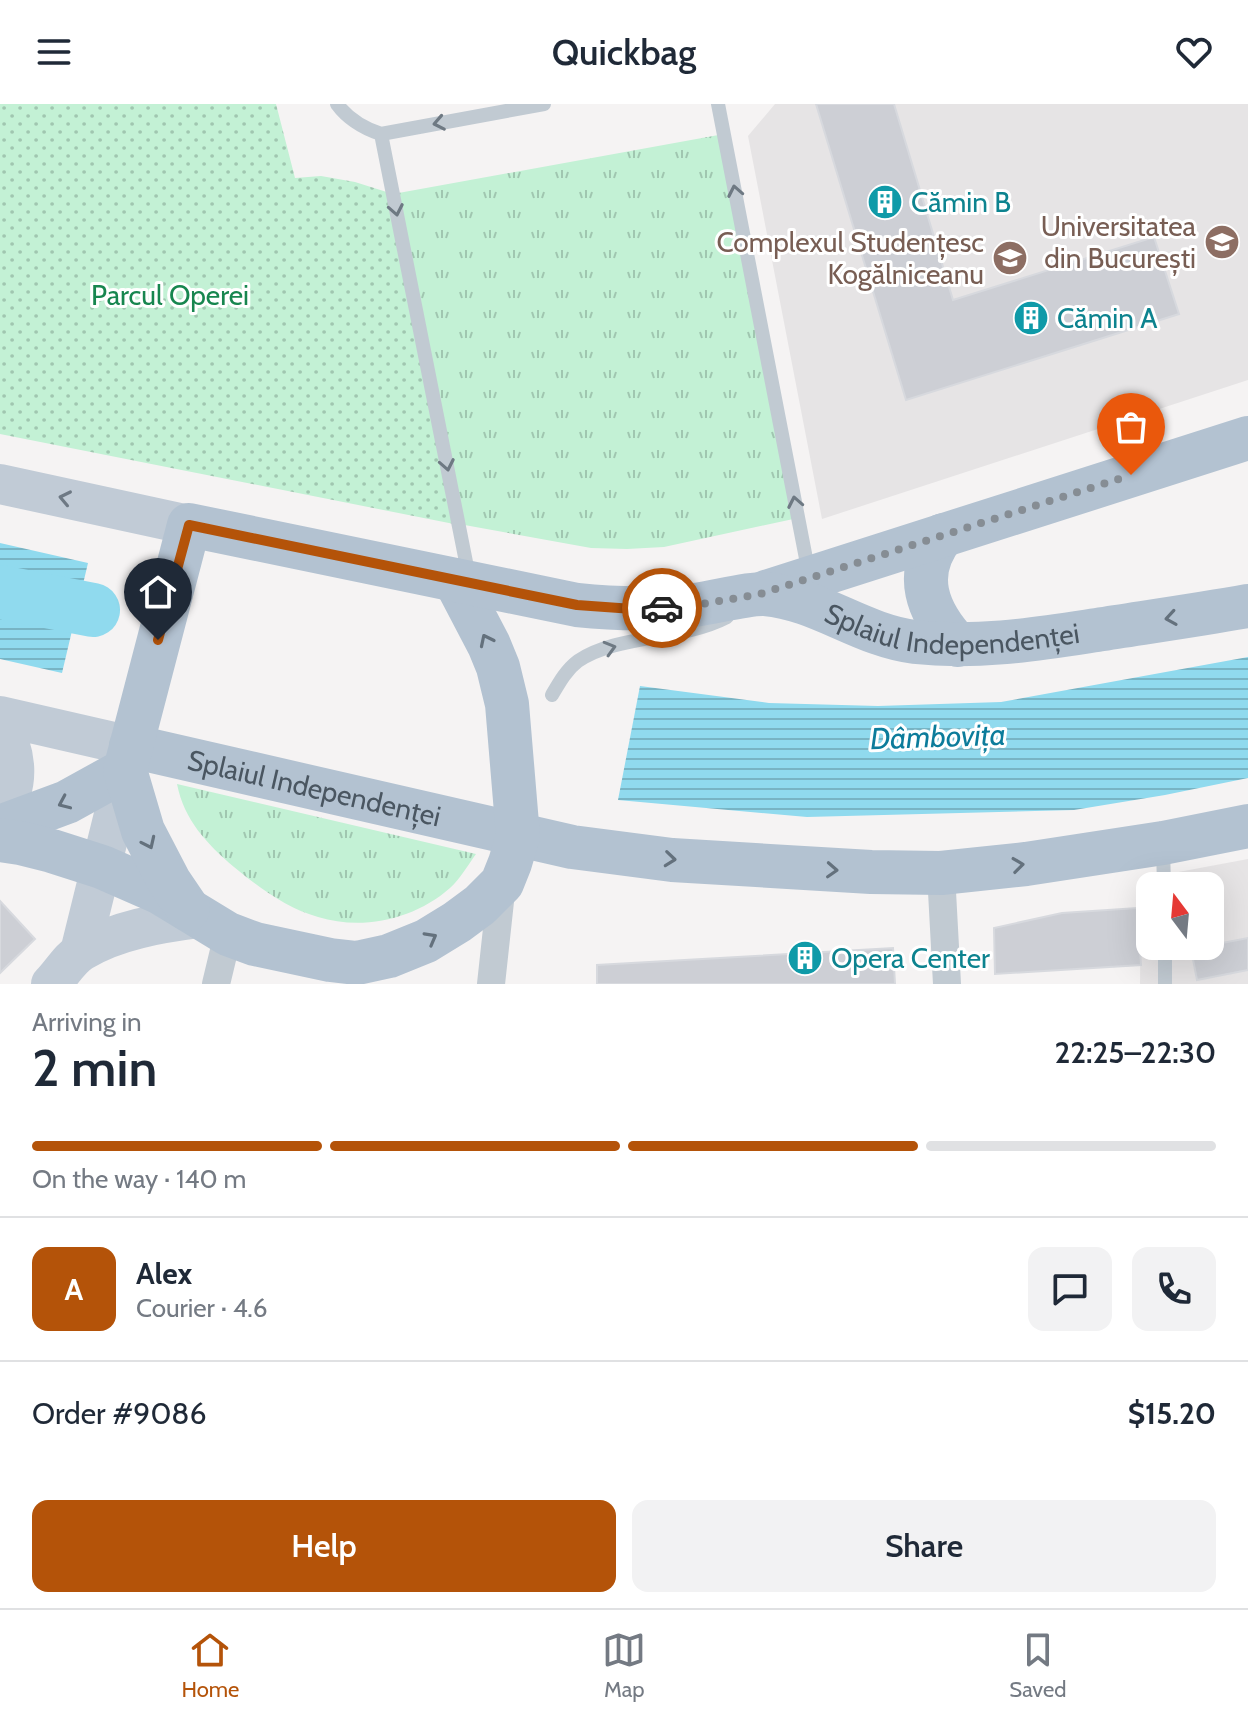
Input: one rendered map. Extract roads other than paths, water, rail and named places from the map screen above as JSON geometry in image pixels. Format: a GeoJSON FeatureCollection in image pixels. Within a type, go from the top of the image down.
{"type":"FeatureCollection","features":[{"type":"Feature","properties":{"kind":"main road"},"geometry":{"type":"LineString","coordinates":[[760,594],[1248,438]]}},
{"type":"Feature","properties":{"kind":"main road","name":"Splaiul Independenței"},"geometry":{"type":"LineString","coordinates":[[0,484],[577,605],[633,609],[691,606],[760,594],[791,598],[895,639],[958,645],[1001,643],[1248,606]]}},
{"type":"Feature","properties":{"kind":"main road"},"geometry":{"type":"LineString","coordinates":[[80,952],[189,525]]}},
{"type":"Feature","properties":{"kind":"main road"},"geometry":{"type":"LineString","coordinates":[[943,535],[931,553],[925,584],[934,612],[958,645]]}},
{"type":"Feature","properties":{"kind":"main road"},"geometry":{"type":"LineString","coordinates":[[463,581],[489,645],[507,704],[518,836],[502,883]]}},
{"type":"Feature","properties":{"kind":"main road","name":"Splaiul Independenței"},"geometry":{"type":"LineString","coordinates":[[0,716],[128,758],[593,850],[685,861],[941,873],[1026,864],[1163,843],[1248,826]]}},
{"type":"Feature","properties":{"kind":"main road"},"geometry":{"type":"LineString","coordinates":[[0,725],[15,764],[11,795],[0,813]]}},
{"type":"Feature","properties":{"kind":"main road"},"geometry":{"type":"LineString","coordinates":[[0,827],[67,802],[128,758]]}},
{"type":"Feature","properties":{"kind":"main road"},"geometry":{"type":"LineString","coordinates":[[128,758],[143,831],[169,881],[205,920]]}},
{"type":"Feature","properties":{"kind":"main road"},"geometry":{"type":"LineString","coordinates":[[0,840],[41,848],[102,867],[159,892],[205,920],[255,944],[330,960],[362,973],[457,922],[502,883],[537,863],[593,850]]}},
{"type":"Feature","properties":{"kind":"main road"},"geometry":{"type":"LineString","coordinates":[[51,984],[80,952],[111,938],[164,923],[205,920]]}},
{"type":"Feature","properties":{"kind":"street"},"geometry":{"type":"LineString","coordinates":[[941,873],[947,984]]}},
{"type":"Feature","properties":{"kind":"street"},"geometry":{"type":"LineString","coordinates":[[491,984],[502,883]]}},
{"type":"Feature","properties":{"kind":"street"},"geometry":{"type":"LineString","coordinates":[[205,920],[216,984]]}},
{"type":"Feature","properties":{"kind":"lane"},"geometry":{"type":"LineString","coordinates":[[337,104],[364,128],[381,134],[544,104]]}},
{"type":"Feature","properties":{"kind":"lane"},"geometry":{"type":"LineString","coordinates":[[718,104],[810,578]]}},
{"type":"Feature","properties":{"kind":"lane"},"geometry":{"type":"LineString","coordinates":[[381,134],[463,581]]}},
{"type":"Feature","properties":{"kind":"lane"},"geometry":{"type":"LineString","coordinates":[[552,695],[563,676],[592,653],[684,633],[714,623],[760,594]]}},
{"type":"Feature","properties":{"kind":"lane"},"geometry":{"type":"LineString","coordinates":[[1163,843],[1164,872]]}},
{"type":"Feature","properties":{"kind":"lane"},"geometry":{"type":"LineString","coordinates":[[1165,960],[1165,984]]}},
{"type":"Feature","properties":{"kind":"water"},"geometry":{"type":"Polygon","coordinates":[[[0,543],[88,563],[62,673],[0,659],[0,543]]]}},
{"type":"Feature","properties":{"kind":"water"},"geometry":{"type":"Polygon","coordinates":[[[1248,657],[1248,778],[1074,810],[807,817],[618,800],[640,686],[769,703],[878,706],[1001,702],[1248,657]]]}},
{"type":"Feature","properties":{"kind":"waterway","name":"Dâmbovița"},"geometry":{"type":"LineString","coordinates":[[0,592],[93,610]]}},
{"type":"Feature","properties":{"kind":"place","name":"Cămin B"},"geometry":{"type":"Point","coordinates":[885,202]}},
{"type":"Feature","properties":{"kind":"place","name":"Universitatea din București"},"geometry":{"type":"Point","coordinates":[1222,242]}},
{"type":"Feature","properties":{"kind":"place","name":"Complexul Studențesc Kogălniceanu"},"geometry":{"type":"Point","coordinates":[1010,258]}},
{"type":"Feature","properties":{"kind":"place","name":"Cămin A"},"geometry":{"type":"Point","coordinates":[1031,318]}},
{"type":"Feature","properties":{"kind":"place","name":"Opera Center"},"geometry":{"type":"Point","coordinates":[805,958]}},
{"type":"Feature","properties":{"kind":"park label","name":"Parcul Operei"},"geometry":{"type":"Point","coordinates":[170,295]}}]}
